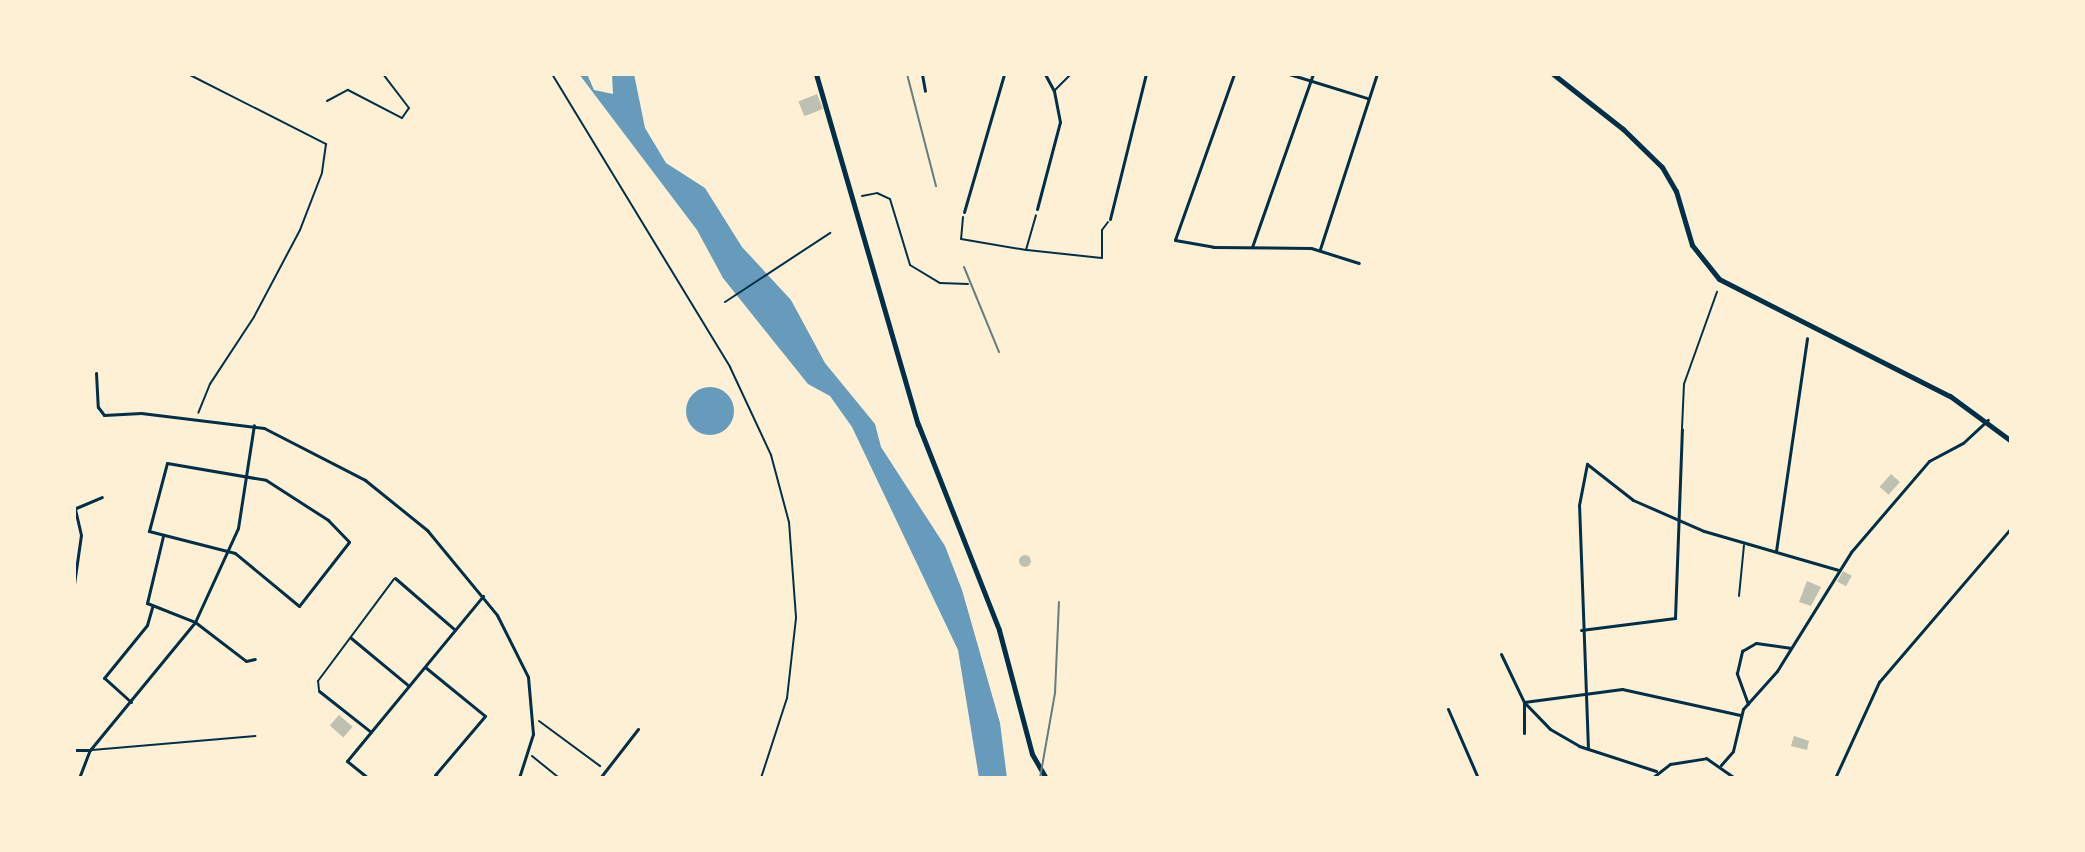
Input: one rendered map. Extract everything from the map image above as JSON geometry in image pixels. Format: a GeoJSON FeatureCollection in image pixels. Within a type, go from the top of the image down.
{"type":"FeatureCollection","features":[{"type":"Feature","properties":{"kind":"main road"},"geometry":{"type":"LineString","coordinates":[[816,74],[918,424],[999,630],[1032,754],[1046,778]]}},
{"type":"Feature","properties":{"kind":"main road"},"geometry":{"type":"LineString","coordinates":[[1553,74],[1623,129],[1662,167],[1676,191],[1696,252],[1723,283],[1853,345],[1988,420],[2011,441]]}},
{"type":"Feature","properties":{"kind":"street"},"geometry":{"type":"LineString","coordinates":[[922,74],[925,91]]}},
{"type":"Feature","properties":{"kind":"street"},"geometry":{"type":"LineString","coordinates":[[964,212],[1004,74]]}},
{"type":"Feature","properties":{"kind":"street"},"geometry":{"type":"LineString","coordinates":[[1037,209],[1060,122],[1054,91],[1045,74]]}},
{"type":"Feature","properties":{"kind":"street"},"geometry":{"type":"LineString","coordinates":[[1110,219],[1146,74]]}},
{"type":"Feature","properties":{"kind":"street"},"geometry":{"type":"LineString","coordinates":[[1234,74],[1175,240],[1320,249],[1359,263]]}},
{"type":"Feature","properties":{"kind":"street"},"geometry":{"type":"LineString","coordinates":[[1289,74],[1367,98]]}},
{"type":"Feature","properties":{"kind":"street"},"geometry":{"type":"LineString","coordinates":[[1252,247],[1313,74]]}},
{"type":"Feature","properties":{"kind":"street"},"geometry":{"type":"LineString","coordinates":[[1320,249],[1377,74]]}},
{"type":"Feature","properties":{"kind":"street"},"geometry":{"type":"LineString","coordinates":[[1776,551],[1807,338]]}},
{"type":"Feature","properties":{"kind":"street"},"geometry":{"type":"LineString","coordinates":[[96,373],[98,407],[104,415],[197,418],[254,425],[300,442],[377,488],[427,530],[483,596],[519,655],[533,721],[529,754],[519,778]]}},
{"type":"Feature","properties":{"kind":"street"},"geometry":{"type":"LineString","coordinates":[[1721,765],[1733,751],[1740,715],[1790,648],[1838,570],[1929,461],[1963,443],[1988,420]]}},
{"type":"Feature","properties":{"kind":"street"},"geometry":{"type":"LineString","coordinates":[[79,778],[90,750],[195,622],[229,551],[248,476],[254,425]]}},
{"type":"Feature","properties":{"kind":"street"},"geometry":{"type":"LineString","coordinates":[[1581,630],[1675,618],[1682,429]]}},
{"type":"Feature","properties":{"kind":"street"},"geometry":{"type":"LineString","coordinates":[[167,463],[248,476],[266,480],[315,510],[349,542],[299,606],[229,551],[149,531],[167,463]]}},
{"type":"Feature","properties":{"kind":"street"},"geometry":{"type":"LineString","coordinates":[[1588,749],[1581,630],[1579,493],[1587,464],[1633,500],[1677,519],[1744,544],[1838,570]]}},
{"type":"Feature","properties":{"kind":"street"},"geometry":{"type":"LineString","coordinates":[[74,584],[81,535],[75,509],[102,497]]}},
{"type":"Feature","properties":{"kind":"street"},"geometry":{"type":"LineString","coordinates":[[1835,778],[1879,682],[2011,528]]}},
{"type":"Feature","properties":{"kind":"street"},"geometry":{"type":"LineString","coordinates":[[164,535],[146,598],[152,607],[195,622],[246,661],[255,659]]}},
{"type":"Feature","properties":{"kind":"street"},"geometry":{"type":"LineString","coordinates":[[395,578],[455,630]]}},
{"type":"Feature","properties":{"kind":"street"},"geometry":{"type":"LineString","coordinates":[[368,778],[347,761],[483,596]]}},
{"type":"Feature","properties":{"kind":"street"},"geometry":{"type":"LineString","coordinates":[[131,702],[104,678],[147,625],[152,607]]}},
{"type":"Feature","properties":{"kind":"street"},"geometry":{"type":"LineString","coordinates":[[351,638],[409,686]]}},
{"type":"Feature","properties":{"kind":"street"},"geometry":{"type":"LineString","coordinates":[[1748,704],[1737,673],[1742,651],[1756,643],[1790,648]]}},
{"type":"Feature","properties":{"kind":"street"},"geometry":{"type":"LineString","coordinates":[[1501,654],[1524,702],[1550,729],[1588,749],[1656,771],[1701,758],[1721,765],[1735,778]]}},
{"type":"Feature","properties":{"kind":"street"},"geometry":{"type":"LineString","coordinates":[[425,667],[485,716],[436,777]]}},
{"type":"Feature","properties":{"kind":"street"},"geometry":{"type":"LineString","coordinates":[[1524,702],[1622,689],[1740,715]]}},
{"type":"Feature","properties":{"kind":"street"},"geometry":{"type":"LineString","coordinates":[[319,691],[371,732]]}},
{"type":"Feature","properties":{"kind":"street"},"geometry":{"type":"LineString","coordinates":[[1524,702],[1524,733]]}},
{"type":"Feature","properties":{"kind":"street"},"geometry":{"type":"LineString","coordinates":[[1448,709],[1478,778]]}},
{"type":"Feature","properties":{"kind":"street"},"geometry":{"type":"LineString","coordinates":[[600,778],[638,729]]}},
{"type":"Feature","properties":{"kind":"street"},"geometry":{"type":"LineString","coordinates":[[74,750],[90,750]]}},
{"type":"Feature","properties":{"kind":"street"},"geometry":{"type":"LineString","coordinates":[[1652,778],[1656,771]]}},
{"type":"Feature","properties":{"kind":"lane"},"geometry":{"type":"LineString","coordinates":[[1054,91],[1071,74]]}},
{"type":"Feature","properties":{"kind":"lane"},"geometry":{"type":"LineString","coordinates":[[1682,429],[1684,384],[1717,292]]}},
{"type":"Feature","properties":{"kind":"lane"},"geometry":{"type":"LineString","coordinates":[[1739,596],[1744,544]]}},
{"type":"Feature","properties":{"kind":"lane"},"geometry":{"type":"LineString","coordinates":[[319,691],[318,681],[395,578]]}},
{"type":"Feature","properties":{"kind":"lane"},"geometry":{"type":"LineString","coordinates":[[90,750],[255,736]]}},
{"type":"Feature","properties":{"kind":"path"},"geometry":{"type":"LineString","coordinates":[[188,74],[326,144],[322,173],[300,230],[254,317],[210,384],[197,418]]}},
{"type":"Feature","properties":{"kind":"path"},"geometry":{"type":"LineString","coordinates":[[327,101],[348,90],[402,118],[409,108],[383,74]]}},
{"type":"Feature","properties":{"kind":"path"},"geometry":{"type":"LineString","coordinates":[[552,74],[730,367],[771,455],[789,522],[796,618],[787,698],[761,778]]}},
{"type":"Feature","properties":{"kind":"path"},"geometry":{"type":"LineString","coordinates":[[862,196],[877,193],[890,199],[910,265],[940,283],[968,284]]}},
{"type":"Feature","properties":{"kind":"path"},"geometry":{"type":"LineString","coordinates":[[1026,250],[1037,209]]}},
{"type":"Feature","properties":{"kind":"path"},"geometry":{"type":"LineString","coordinates":[[964,212],[961,239],[1102,258],[1102,230],[1110,219]]}},
{"type":"Feature","properties":{"kind":"path"},"geometry":{"type":"LineString","coordinates":[[727,301],[830,233]]}},
{"type":"Feature","properties":{"kind":"path"},"geometry":{"type":"LineString","coordinates":[[533,721],[544,721],[606,771]]}},
{"type":"Feature","properties":{"kind":"path"},"geometry":{"type":"LineString","coordinates":[[529,754],[559,778]]}},
{"type":"Feature","properties":{"kind":"water"},"geometry":{"type":"Polygon","coordinates":[[[579,74],[587,74],[594,90],[613,94],[612,74],[634,74],[645,128],[666,163],[705,188],[742,247],[791,300],[825,363],[875,424],[881,447],[945,546],[962,590],[1000,723],[1007,778],[979,778],[958,650],[852,427],[830,396],[808,384],[723,278],[697,230],[579,74]]]}},
{"type":"Feature","properties":{"kind":"water"},"geometry":{"type":"Polygon","coordinates":[[[710,387],[727,394],[734,411],[727,428],[710,435],[693,428],[686,411],[693,394],[710,387]]]}},
{"type":"Feature","properties":{"kind":"building"},"geometry":{"type":"Polygon","coordinates":[[[817,94],[823,109],[804,116],[798,101],[817,94]]]}},
{"type":"Feature","properties":{"kind":"building"},"geometry":{"type":"Polygon","coordinates":[[[1891,474],[1900,482],[1889,495],[1880,487],[1891,474]]]}},
{"type":"Feature","properties":{"kind":"building"},"geometry":{"type":"Polygon","coordinates":[[[1025,555],[1031,561],[1025,567],[1019,561],[1025,555]]]}},
{"type":"Feature","properties":{"kind":"building"},"geometry":{"type":"Polygon","coordinates":[[[1843,571],[1852,576],[1846,586],[1837,581],[1843,571]]]}},
{"type":"Feature","properties":{"kind":"building"},"geometry":{"type":"Polygon","coordinates":[[[1807,581],[1821,587],[1811,606],[1799,602],[1807,581]]]}},
{"type":"Feature","properties":{"kind":"building"},"geometry":{"type":"Polygon","coordinates":[[[339,715],[353,727],[343,737],[330,726],[339,715]]]}},
{"type":"Feature","properties":{"kind":"building"},"geometry":{"type":"Polygon","coordinates":[[[1794,736],[1809,741],[1807,750],[1791,746],[1794,736]]]}},
{"type":"Feature","properties":{"kind":"railway"},"geometry":{"type":"LineString","coordinates":[[907,74],[936,186]]}},
{"type":"Feature","properties":{"kind":"railway"},"geometry":{"type":"LineString","coordinates":[[964,267],[999,352]]}},
{"type":"Feature","properties":{"kind":"railway"},"geometry":{"type":"LineString","coordinates":[[1040,778],[1055,693],[1059,602]]}}]}
